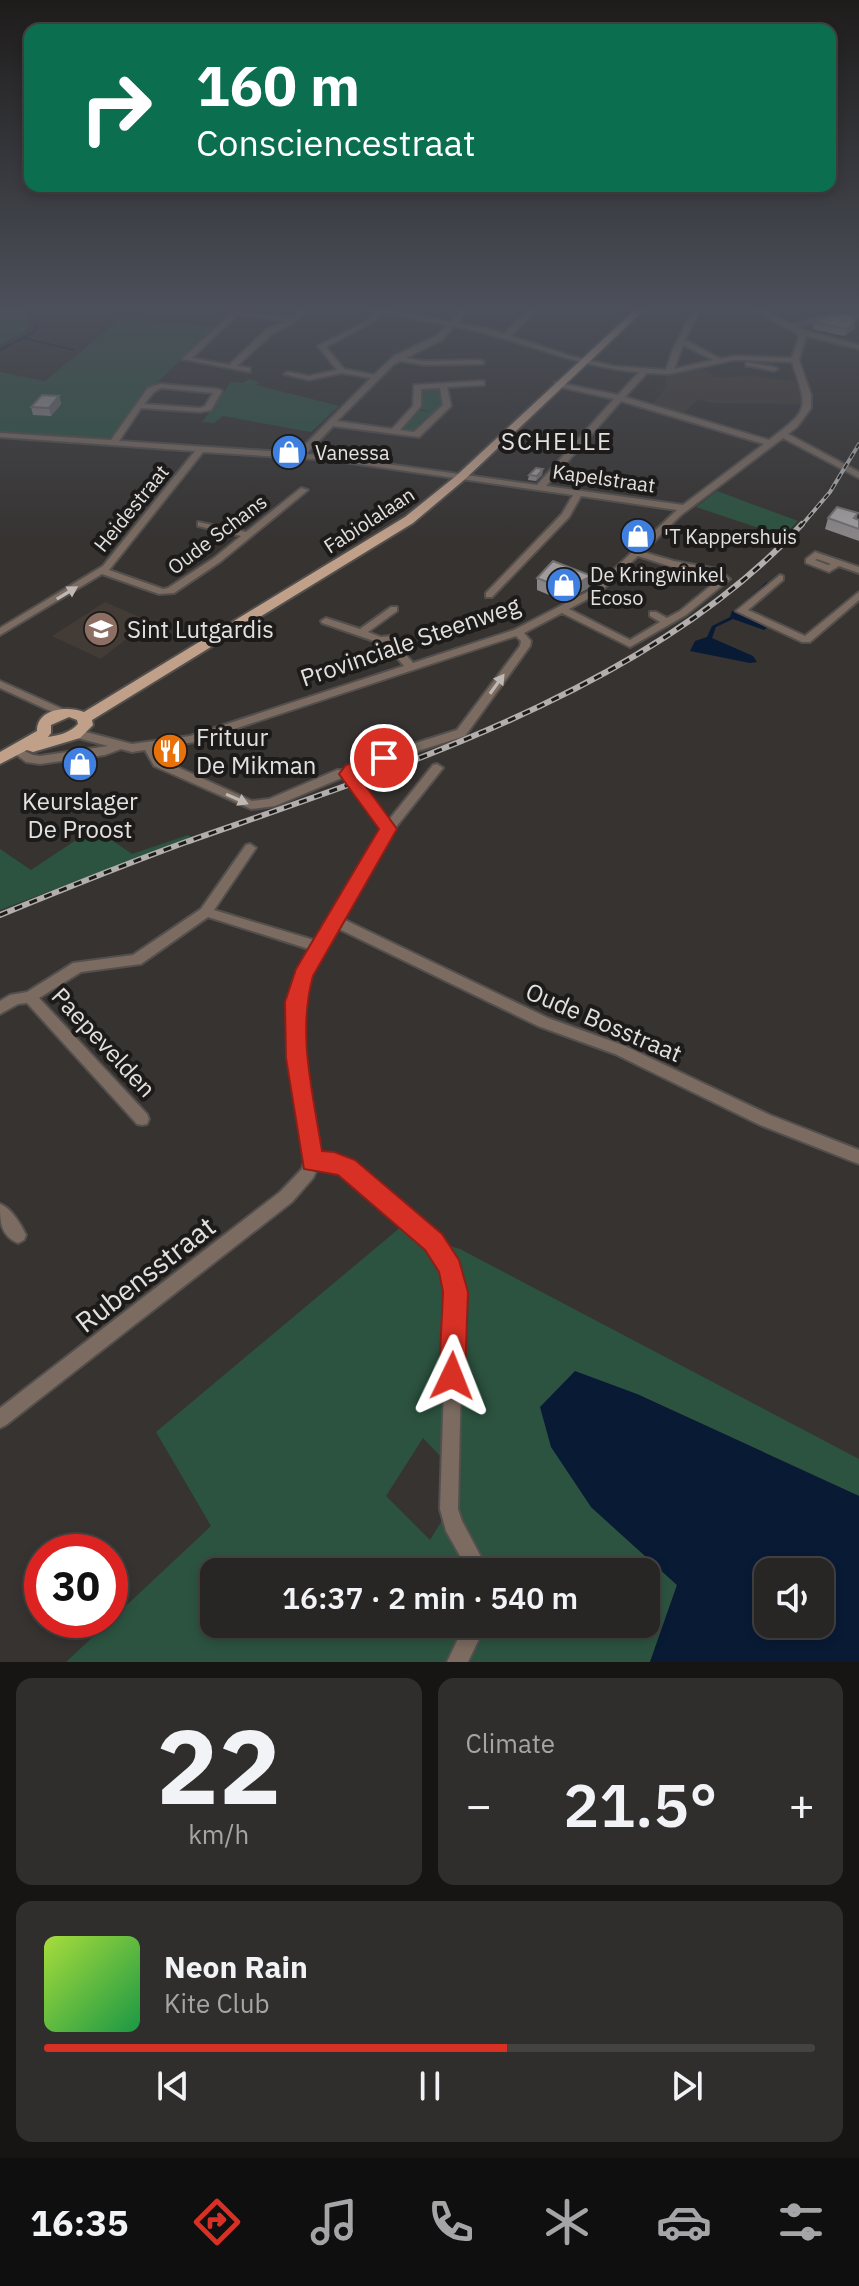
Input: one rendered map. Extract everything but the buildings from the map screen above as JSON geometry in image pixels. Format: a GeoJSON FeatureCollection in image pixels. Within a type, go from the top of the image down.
{"type":"FeatureCollection","features":[{"type":"Feature","properties":{"kind":"main road","name":"Fabiolalaan"},"geometry":{"type":"LineString","coordinates":[[454,476],[551,387]]}},
{"type":"Feature","properties":{"kind":"main road","name":"Fabiolalaan"},"geometry":{"type":"LineString","coordinates":[[42,738],[65,739],[73,721],[391,532],[555,387]]}},
{"type":"Feature","properties":{"kind":"main road"},"geometry":{"type":"LineString","coordinates":[[42,738],[44,724],[73,721]]}},
{"type":"Feature","properties":{"kind":"main road","name":"Provinciale Steenweg"},"geometry":{"type":"LineString","coordinates":[[0,761],[25,756],[42,738]]}},
{"type":"Feature","properties":{"kind":"main road","name":"Provinciale Steenweg"},"geometry":{"type":"LineString","coordinates":[[0,761],[42,738]]}},
{"type":"Feature","properties":{"kind":"street"},"geometry":{"type":"LineString","coordinates":[[113,443],[151,390],[159,387]]}},
{"type":"Feature","properties":{"kind":"street"},"geometry":{"type":"LineString","coordinates":[[140,404],[200,410],[208,408],[218,391],[166,387]]}},
{"type":"Feature","properties":{"kind":"street"},"geometry":{"type":"LineString","coordinates":[[300,455],[366,387]]}},
{"type":"Feature","properties":{"kind":"street"},"geometry":{"type":"LineString","coordinates":[[394,432],[417,406],[417,387],[422,387]]}},
{"type":"Feature","properties":{"kind":"street"},"geometry":{"type":"LineString","coordinates":[[331,423],[416,435],[445,410],[441,387]]}},
{"type":"Feature","properties":{"kind":"street"},"geometry":{"type":"LineString","coordinates":[[569,387],[619,398],[769,443]]}},
{"type":"Feature","properties":{"kind":"street"},"geometry":{"type":"LineString","coordinates":[[540,487],[630,387]]}},
{"type":"Feature","properties":{"kind":"street","name":"Provinciale Steenweg"},"geometry":{"type":"LineString","coordinates":[[25,756],[105,751],[118,746],[149,747],[191,739],[518,632],[596,591],[683,508],[794,425],[807,408],[804,387]]}},
{"type":"Feature","properties":{"kind":"street"},"geometry":{"type":"LineString","coordinates":[[782,434],[859,475]]}},
{"type":"Feature","properties":{"kind":"street","name":"Kapelstraat"},"geometry":{"type":"LineString","coordinates":[[0,435],[330,458],[683,508]]}},
{"type":"Feature","properties":{"kind":"street"},"geometry":{"type":"LineString","coordinates":[[315,440],[331,454],[330,458]]}},
{"type":"Feature","properties":{"kind":"street","name":"Heidestraat"},"geometry":{"type":"LineString","coordinates":[[0,632],[102,571],[123,550],[201,449]]}},
{"type":"Feature","properties":{"kind":"street","name":"Oude Schans"},"geometry":{"type":"LineString","coordinates":[[102,571],[162,592],[171,591],[217,560],[304,490]]}},
{"type":"Feature","properties":{"kind":"street"},"geometry":{"type":"LineString","coordinates":[[489,595],[566,515],[579,492]]}},
{"type":"Feature","properties":{"kind":"street"},"geometry":{"type":"LineString","coordinates":[[201,524],[247,535]]}},
{"type":"Feature","properties":{"kind":"street"},"geometry":{"type":"LineString","coordinates":[[562,609],[583,623],[600,627],[630,644],[667,622],[725,579],[714,571],[672,564],[635,552]]}},
{"type":"Feature","properties":{"kind":"street"},"geometry":{"type":"LineString","coordinates":[[838,563],[859,570]]}},
{"type":"Feature","properties":{"kind":"street"},"geometry":{"type":"LineString","coordinates":[[780,578],[741,611],[808,640],[859,595]]}},
{"type":"Feature","properties":{"kind":"street"},"geometry":{"type":"LineString","coordinates":[[361,633],[394,609]]}},
{"type":"Feature","properties":{"kind":"street"},"geometry":{"type":"LineString","coordinates":[[653,614],[667,622]]}},
{"type":"Feature","properties":{"kind":"street"},"geometry":{"type":"LineString","coordinates":[[326,621],[381,640],[386,638],[412,668]]}},
{"type":"Feature","properties":{"kind":"street"},"geometry":{"type":"LineString","coordinates":[[149,747],[158,763],[251,805],[271,803],[341,773],[348,774],[360,765],[461,733],[525,646],[526,641],[518,632]]}},
{"type":"Feature","properties":{"kind":"street"},"geometry":{"type":"LineString","coordinates":[[0,684],[118,746]]}},
{"type":"Feature","properties":{"kind":"street"},"geometry":{"type":"LineString","coordinates":[[437,768],[388,829],[318,947],[304,975],[295,1015],[298,1071],[312,1162],[334,1162],[347,1167],[434,1242],[450,1268],[455,1292],[449,1509],[453,1524],[471,1558]]}},
{"type":"Feature","properties":{"kind":"street"},"geometry":{"type":"LineString","coordinates":[[348,774],[388,829]]}},
{"type":"Feature","properties":{"kind":"street","name":"Paepevelden"},"geometry":{"type":"LineString","coordinates":[[0,1008],[15,999],[30,997],[78,967],[136,960],[206,912],[250,848]]}},
{"type":"Feature","properties":{"kind":"street"},"geometry":{"type":"LineString","coordinates":[[206,912],[318,947]]}},
{"type":"Feature","properties":{"kind":"street","name":"Oude Bosstraat"},"geometry":{"type":"LineString","coordinates":[[334,921],[543,1022],[620,1050],[765,1120],[859,1157]]}},
{"type":"Feature","properties":{"kind":"street","name":"Paepevelden"},"geometry":{"type":"LineString","coordinates":[[30,997],[142,1119]]}},
{"type":"Feature","properties":{"kind":"street","name":"Rubensstraat"},"geometry":{"type":"LineString","coordinates":[[0,1419],[286,1197],[308,1173],[312,1162]]}},
{"type":"Feature","properties":{"kind":"street"},"geometry":{"type":"LineString","coordinates":[[0,1211],[18,1235]]}},
{"type":"Feature","properties":{"kind":"street"},"geometry":{"type":"LineString","coordinates":[[457,1662],[469,1638]]}},
{"type":"Feature","properties":{"kind":"shaded area"},"geometry":{"type":"Polygon","coordinates":[[[666,387],[798,387],[804,396],[799,404],[710,403],[699,399],[683,413],[653,404],[666,387]]]}},
{"type":"Feature","properties":{"kind":"shaded area","name":"Sint Lutgardis"},"geometry":{"type":"Polygon","coordinates":[[[105,602],[149,621],[101,659],[52,636],[105,602]]]}},
{"type":"Feature","properties":{"kind":"green space"},"geometry":{"type":"Polygon","coordinates":[[[0,387],[153,387],[145,388],[113,439],[0,434],[0,387]]]}},
{"type":"Feature","properties":{"kind":"green space"},"geometry":{"type":"Polygon","coordinates":[[[228,387],[262,387],[339,406],[311,432],[223,416],[214,423],[202,422],[228,387]]]}},
{"type":"Feature","properties":{"kind":"green space"},"geometry":{"type":"Polygon","coordinates":[[[440,388],[444,403],[414,432],[399,431],[416,410],[431,412],[417,408],[422,403],[421,391],[440,388]]]}},
{"type":"Feature","properties":{"kind":"green space"},"geometry":{"type":"Polygon","coordinates":[[[717,491],[798,521],[783,536],[696,507],[717,491]]]}},
{"type":"Feature","properties":{"kind":"green space"},"geometry":{"type":"Polygon","coordinates":[[[94,828],[132,854],[188,835],[192,838],[0,910],[0,849],[31,870],[94,828]]]}},
{"type":"Feature","properties":{"kind":"green space"},"geometry":{"type":"Polygon","coordinates":[[[408,1221],[434,1242],[460,1249],[859,1459],[859,1496],[637,1394],[591,1507],[647,1558],[200,1558],[200,1638],[658,1638],[650,1662],[66,1662],[92,1638],[128,1638],[128,1604],[211,1526],[156,1432],[408,1221]],[[423,1438],[386,1496],[430,1540],[449,1509],[442,1458],[423,1438]]]}},
{"type":"Feature","properties":{"kind":"green space"},"geometry":{"type":"Polygon","coordinates":[[[660,1570],[677,1585],[660,1633],[660,1570]]]}},
{"type":"Feature","properties":{"kind":"water"},"geometry":{"type":"Polygon","coordinates":[[[732,611],[769,626],[764,630],[733,619],[716,627],[712,638],[753,656],[757,662],[690,651],[695,641],[707,637],[712,626],[730,617],[732,611]]]}},
{"type":"Feature","properties":{"kind":"water"},"geometry":{"type":"Polygon","coordinates":[[[575,1371],[637,1394],[859,1496],[859,1662],[650,1662],[677,1585],[660,1570],[660,1558],[647,1558],[591,1507],[551,1447],[540,1407],[575,1371]]]}},
{"type":"Feature","properties":{"kind":"waterway"},"geometry":{"type":"LineString","coordinates":[[735,612],[767,584]]}},
{"type":"Feature","properties":{"kind":"railway"},"geometry":{"type":"LineString","coordinates":[[801,526],[830,492],[859,444]]}},
{"type":"Feature","properties":{"kind":"railway"},"geometry":{"type":"LineString","coordinates":[[0,915],[162,851],[348,785],[515,718],[595,678],[671,633],[741,582],[802,524]]}},
{"type":"Feature","properties":{"kind":"place","name":"Vanessa"},"geometry":{"type":"Point","coordinates":[289,452]}},
{"type":"Feature","properties":{"kind":"place","name":"'T Kappershuis"},"geometry":{"type":"Point","coordinates":[638,536]}},
{"type":"Feature","properties":{"kind":"place","name":"De Kringwinkel Ecoso"},"geometry":{"type":"Point","coordinates":[564,585]}},
{"type":"Feature","properties":{"kind":"place","name":"Sint Lutgardis"},"geometry":{"type":"Point","coordinates":[101,629]}},
{"type":"Feature","properties":{"kind":"place","name":"Frituur De Mikman"},"geometry":{"type":"Point","coordinates":[170,751]}},
{"type":"Feature","properties":{"kind":"place","name":"Keurslager De Proost"},"geometry":{"type":"Point","coordinates":[80,764]}},
{"type":"Feature","properties":{"kind":"district","name":"SCHELLE"},"geometry":{"type":"Point","coordinates":[557,441]}},
{"type":"Feature","properties":{"kind":"route"},"geometry":{"type":"LineString","coordinates":[[384,758],[352,769],[348,774],[388,829],[304,975],[296,1002],[295,1030],[301,1097],[312,1143],[312,1162],[334,1162],[347,1167],[434,1242],[443,1255],[454,1280],[455,1292],[452,1376]]}}]}
